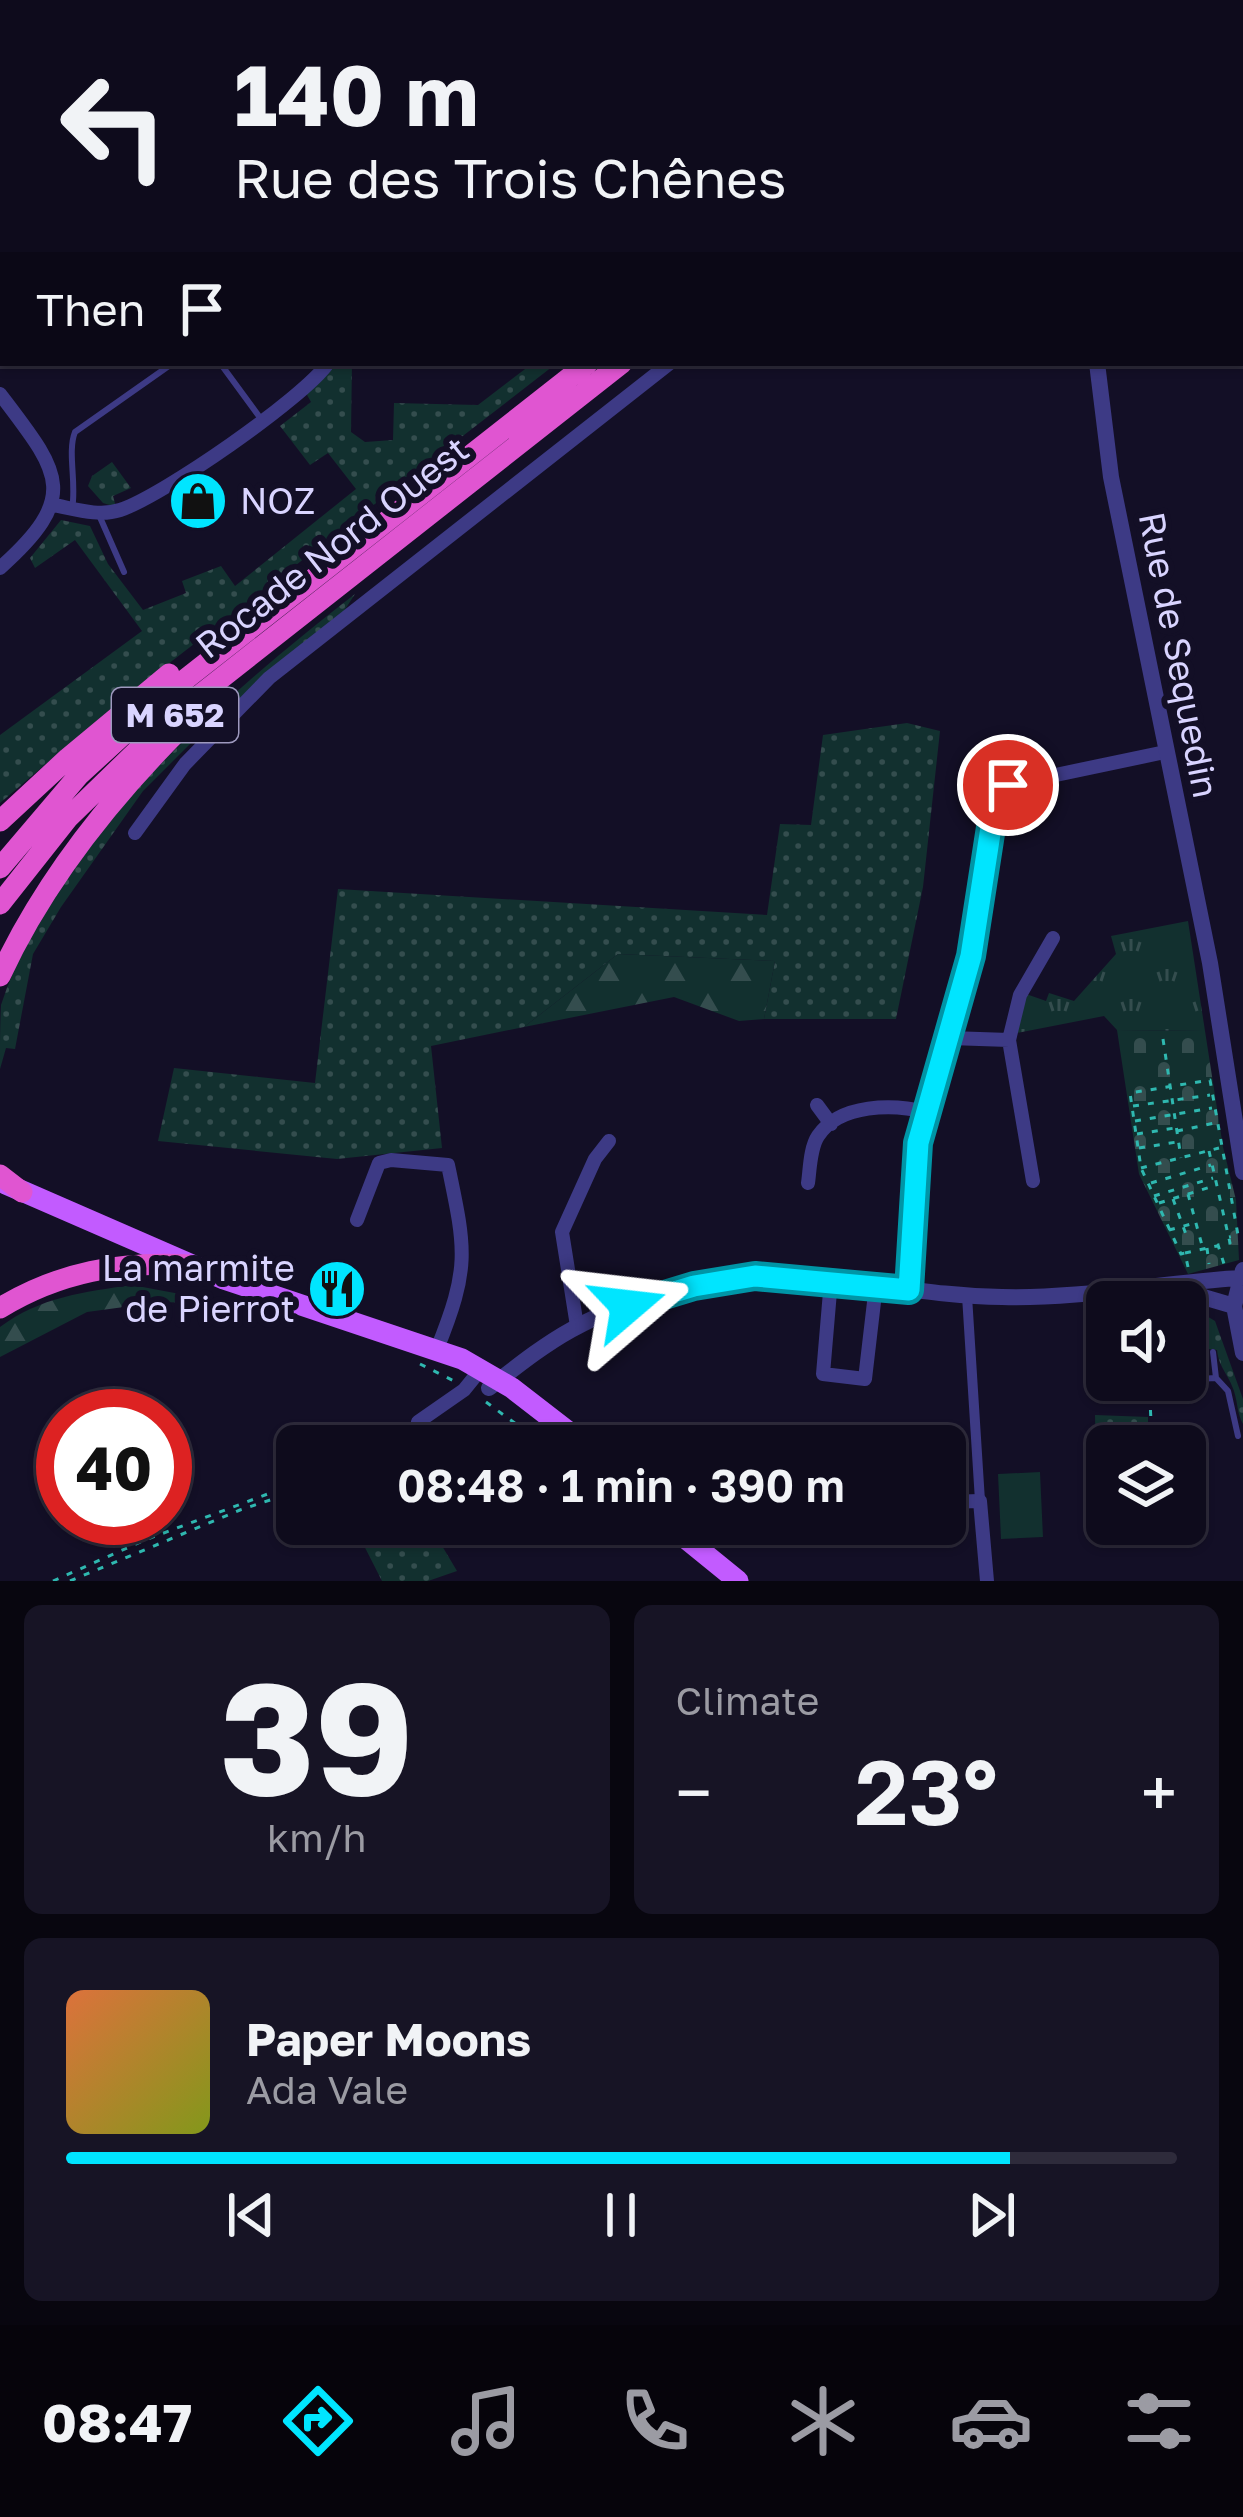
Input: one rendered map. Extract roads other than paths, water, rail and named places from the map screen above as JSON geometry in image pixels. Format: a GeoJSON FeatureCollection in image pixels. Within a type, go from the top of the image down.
{"type":"FeatureCollection","features":[{"type":"Feature","properties":{"kind":"highway","name":"Rocade Nord Ouest"},"geometry":{"type":"LineString","coordinates":[[0,868],[71,784],[127,729],[266,612],[584,366]]}},
{"type":"Feature","properties":{"kind":"highway","name":"Rocade Nord Ouest"},"geometry":{"type":"LineString","coordinates":[[0,904],[50,838],[114,771],[199,694],[618,366]]}},
{"type":"Feature","properties":{"kind":"highway"},"geometry":{"type":"LineString","coordinates":[[0,976],[48,888],[122,790],[190,719],[376,553]]}},
{"type":"Feature","properties":{"kind":"highway"},"geometry":{"type":"LineString","coordinates":[[0,821],[145,692],[206,646],[266,612]]}},
{"type":"Feature","properties":{"kind":"highway"},"geometry":{"type":"LineString","coordinates":[[0,1179],[22,1192]]}},
{"type":"Feature","properties":{"kind":"highway"},"geometry":{"type":"LineString","coordinates":[[0,1308],[38,1287],[101,1268],[137,1262],[189,1265]]}},
{"type":"Feature","properties":{"kind":"main road"},"geometry":{"type":"LineString","coordinates":[[22,1192],[189,1265],[437,1349],[541,1425]]}},
{"type":"Feature","properties":{"kind":"main road"},"geometry":{"type":"LineString","coordinates":[[315,1311],[485,1383],[553,1425]]}},
{"type":"Feature","properties":{"kind":"main road"},"geometry":{"type":"LineString","coordinates":[[694,1545],[738,1581]]}},
{"type":"Feature","properties":{"kind":"main road"},"geometry":{"type":"LineString","coordinates":[[711,1545],[755,1581]]}},
{"type":"Feature","properties":{"kind":"street"},"geometry":{"type":"LineString","coordinates":[[54,505],[98,513],[118,511],[170,486],[295,395],[325,366]]}},
{"type":"Feature","properties":{"kind":"street"},"geometry":{"type":"LineString","coordinates":[[136,833],[185,764],[269,678],[666,366]]}},
{"type":"Feature","properties":{"kind":"street","name":"Rue de Sequedin"},"geometry":{"type":"LineString","coordinates":[[1096,366],[1111,477],[1210,963],[1230,1146],[1243,1172]]}},
{"type":"Feature","properties":{"kind":"street"},"geometry":{"type":"LineString","coordinates":[[0,394],[42,449],[53,476],[54,505],[38,533],[0,568]]}},
{"type":"Feature","properties":{"kind":"street"},"geometry":{"type":"LineString","coordinates":[[909,1290],[916,1154],[976,932],[999,791],[1008,785],[1165,752]]}},
{"type":"Feature","properties":{"kind":"street"},"geometry":{"type":"LineString","coordinates":[[1034,1180],[1009,1040],[1020,995],[1053,938]]}},
{"type":"Feature","properties":{"kind":"street"},"geometry":{"type":"LineString","coordinates":[[950,1038],[1009,1040]]}},
{"type":"Feature","properties":{"kind":"street"},"geometry":{"type":"LineString","coordinates":[[817,1105],[831,1124]]}},
{"type":"Feature","properties":{"kind":"street"},"geometry":{"type":"LineString","coordinates":[[808,1183],[814,1144],[831,1124],[881,1107],[926,1112]]}},
{"type":"Feature","properties":{"kind":"street"},"geometry":{"type":"LineString","coordinates":[[577,1326],[562,1232],[609,1141]]}},
{"type":"Feature","properties":{"kind":"street"},"geometry":{"type":"LineString","coordinates":[[357,1220],[379,1163],[448,1166],[464,1241],[464,1264],[437,1349]]}},
{"type":"Feature","properties":{"kind":"street"},"geometry":{"type":"LineString","coordinates":[[1202,1281],[1241,1274],[1234,1310],[1243,1353]]}},
{"type":"Feature","properties":{"kind":"street"},"geometry":{"type":"LineString","coordinates":[[418,1422],[577,1326],[645,1300],[726,1280],[769,1276],[831,1280],[967,1296],[1086,1294]]}},
{"type":"Feature","properties":{"kind":"street"},"geometry":{"type":"LineString","coordinates":[[831,1280],[824,1374],[866,1379],[876,1285]]}},
{"type":"Feature","properties":{"kind":"street"},"geometry":{"type":"LineString","coordinates":[[967,1296],[987,1581]]}},
{"type":"Feature","properties":{"kind":"street"},"geometry":{"type":"LineString","coordinates":[[1206,1299],[1234,1310]]}},
{"type":"Feature","properties":{"kind":"street"},"geometry":{"type":"LineString","coordinates":[[966,1501],[980,1501]]}},
{"type":"Feature","properties":{"kind":"lane"},"geometry":{"type":"LineString","coordinates":[[72,508],[76,479],[70,445],[75,432],[169,366]]}},
{"type":"Feature","properties":{"kind":"lane"},"geometry":{"type":"LineString","coordinates":[[222,366],[261,419]]}},
{"type":"Feature","properties":{"kind":"lane"},"geometry":{"type":"LineString","coordinates":[[98,513],[124,572]]}},
{"type":"Feature","properties":{"kind":"lane"},"geometry":{"type":"LineString","coordinates":[[1213,1352],[1216,1378],[1228,1390],[1238,1436]]}},
{"type":"Feature","properties":{"kind":"lane"},"geometry":{"type":"LineString","coordinates":[[1206,1379],[1216,1378]]}},
{"type":"Feature","properties":{"kind":"place","name":"NOZ"},"geometry":{"type":"Point","coordinates":[198,501]}},
{"type":"Feature","properties":{"kind":"place","name":"La marmite de Pierrot"},"geometry":{"type":"Point","coordinates":[337,1289]}}]}
